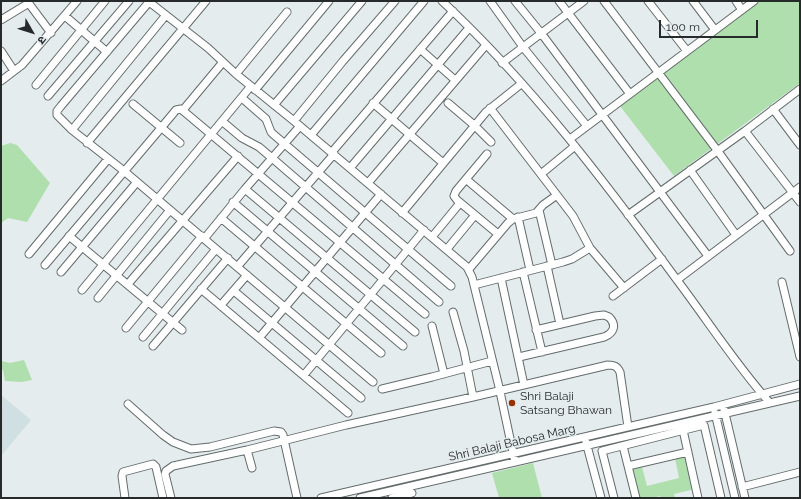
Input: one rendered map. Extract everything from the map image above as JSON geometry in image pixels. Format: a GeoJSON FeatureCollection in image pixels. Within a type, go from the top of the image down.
{"type":"FeatureCollection","features":[{"type":"Feature","properties":{"kind":"street"},"geometry":{"type":"LineString","coordinates":[[1,81],[22,65],[77,1]]}},
{"type":"Feature","properties":{"kind":"street"},"geometry":{"type":"LineString","coordinates":[[36,85],[105,1]]}},
{"type":"Feature","properties":{"kind":"street"},"geometry":{"type":"LineString","coordinates":[[48,96],[129,1]]}},
{"type":"Feature","properties":{"kind":"street"},"geometry":{"type":"LineString","coordinates":[[156,7],[162,1]]}},
{"type":"Feature","properties":{"kind":"street"},"geometry":{"type":"LineString","coordinates":[[88,142],[206,1]]}},
{"type":"Feature","properties":{"kind":"street"},"geometry":{"type":"LineString","coordinates":[[82,290],[242,98],[253,88],[329,1]]}},
{"type":"Feature","properties":{"kind":"street"},"geometry":{"type":"LineString","coordinates":[[274,104],[362,1]]}},
{"type":"Feature","properties":{"kind":"street"},"geometry":{"type":"LineString","coordinates":[[126,328],[285,143],[297,123],[343,61],[395,1]]}},
{"type":"Feature","properties":{"kind":"street"},"geometry":{"type":"LineString","coordinates":[[311,135],[424,1]]}},
{"type":"Feature","properties":{"kind":"street"},"geometry":{"type":"LineString","coordinates":[[442,1],[486,45],[570,139],[770,403]]}},
{"type":"Feature","properties":{"kind":"street"},"geometry":{"type":"LineString","coordinates":[[490,1],[523,47],[587,126]]}},
{"type":"Feature","properties":{"kind":"street"},"geometry":{"type":"LineString","coordinates":[[515,1],[541,33],[708,256]]}},
{"type":"Feature","properties":{"kind":"street"},"geometry":{"type":"LineString","coordinates":[[559,1],[630,94]]}},
{"type":"Feature","properties":{"kind":"street"},"geometry":{"type":"LineString","coordinates":[[502,63],[584,1]]}},
{"type":"Feature","properties":{"kind":"street"},"geometry":{"type":"LineString","coordinates":[[604,1],[717,150],[790,251]]}},
{"type":"Feature","properties":{"kind":"street"},"geometry":{"type":"LineString","coordinates":[[648,1],[687,51]]}},
{"type":"Feature","properties":{"kind":"street"},"geometry":{"type":"LineString","coordinates":[[693,1],[714,30]]}},
{"type":"Feature","properties":{"kind":"street"},"geometry":{"type":"LineString","coordinates":[[736,1],[742,10]]}},
{"type":"Feature","properties":{"kind":"street"},"geometry":{"type":"LineString","coordinates":[[570,139],[754,1]]}},
{"type":"Feature","properties":{"kind":"street"},"geometry":{"type":"LineString","coordinates":[[1,20],[28,2],[51,33]]}},
{"type":"Feature","properties":{"kind":"street"},"geometry":{"type":"LineString","coordinates":[[374,382],[158,199],[72,130],[57,115],[58,111],[148,2],[183,28],[236,74],[333,153],[402,213],[447,249],[469,270],[474,285],[515,462]]}},
{"type":"Feature","properties":{"kind":"street"},"geometry":{"type":"LineString","coordinates":[[237,267],[306,187],[373,103],[453,11]]}},
{"type":"Feature","properties":{"kind":"street"},"geometry":{"type":"LineString","coordinates":[[236,74],[287,12]]}},
{"type":"Feature","properties":{"kind":"street"},"geometry":{"type":"LineString","coordinates":[[72,130],[166,15]]}},
{"type":"Feature","properties":{"kind":"street"},"geometry":{"type":"LineString","coordinates":[[65,16],[95,40],[107,52]]}},
{"type":"Feature","properties":{"kind":"street"},"geometry":{"type":"LineString","coordinates":[[350,168],[469,28]]}},
{"type":"Feature","properties":{"kind":"street"},"geometry":{"type":"LineString","coordinates":[[368,183],[486,45]]}},
{"type":"Feature","properties":{"kind":"street"},"geometry":{"type":"LineString","coordinates":[[420,49],[455,80]]}},
{"type":"Feature","properties":{"kind":"street"},"geometry":{"type":"LineString","coordinates":[[1,50],[14,71]]}},
{"type":"Feature","properties":{"kind":"street"},"geometry":{"type":"LineString","coordinates":[[183,110],[223,62]]}},
{"type":"Feature","properties":{"kind":"street"},"geometry":{"type":"LineString","coordinates":[[402,213],[474,125],[490,108],[521,84]]}},
{"type":"Feature","properties":{"kind":"street"},"geometry":{"type":"LineString","coordinates":[[628,215],[800,89]]}},
{"type":"Feature","properties":{"kind":"street"},"geometry":{"type":"LineString","coordinates":[[242,98],[266,119],[271,132],[451,286]]}},
{"type":"Feature","properties":{"kind":"street"},"geometry":{"type":"LineString","coordinates":[[373,103],[443,163]]}},
{"type":"Feature","properties":{"kind":"street"},"geometry":{"type":"LineString","coordinates":[[448,103],[491,142]]}},
{"type":"Feature","properties":{"kind":"street"},"geometry":{"type":"LineString","coordinates":[[133,104],[180,144]]}},
{"type":"Feature","properties":{"kind":"street"},"geometry":{"type":"LineString","coordinates":[[490,108],[573,216],[590,248],[624,288]]}},
{"type":"Feature","properties":{"kind":"street"},"geometry":{"type":"LineString","coordinates":[[45,265],[176,110],[181,109],[425,314]]}},
{"type":"Feature","properties":{"kind":"street"},"geometry":{"type":"LineString","coordinates":[[773,109],[800,145]]}},
{"type":"Feature","properties":{"kind":"street"},"geometry":{"type":"LineString","coordinates":[[223,122],[242,138],[259,147],[439,302]]}},
{"type":"Feature","properties":{"kind":"street"},"geometry":{"type":"LineString","coordinates":[[745,130],[800,202]]}},
{"type":"Feature","properties":{"kind":"street"},"geometry":{"type":"LineString","coordinates":[[541,174],[575,146]]}},
{"type":"Feature","properties":{"kind":"street"},"geometry":{"type":"LineString","coordinates":[[487,154],[454,194],[455,198],[498,234]]}},
{"type":"Feature","properties":{"kind":"street"},"geometry":{"type":"LineString","coordinates":[[128,284],[238,156]]}},
{"type":"Feature","properties":{"kind":"street"},"geometry":{"type":"LineString","coordinates":[[29,254],[108,159]]}},
{"type":"Feature","properties":{"kind":"street"},"geometry":{"type":"LineString","coordinates":[[690,170],[736,235]]}},
{"type":"Feature","properties":{"kind":"street"},"geometry":{"type":"LineString","coordinates":[[466,180],[516,218],[527,271],[536,330],[542,352]]}},
{"type":"Feature","properties":{"kind":"street"},"geometry":{"type":"LineString","coordinates":[[61,272],[137,182]]}},
{"type":"Feature","properties":{"kind":"street"},"geometry":{"type":"LineString","coordinates":[[677,280],[800,187]]}},
{"type":"Feature","properties":{"kind":"street"},"geometry":{"type":"LineString","coordinates":[[245,189],[415,332]]}},
{"type":"Feature","properties":{"kind":"street"},"geometry":{"type":"LineString","coordinates":[[259,338],[353,228],[380,194]]}},
{"type":"Feature","properties":{"kind":"street"},"geometry":{"type":"LineString","coordinates":[[469,270],[498,234],[516,218],[532,215],[557,195]]}},
{"type":"Feature","properties":{"kind":"street"},"geometry":{"type":"LineString","coordinates":[[233,202],[403,346]]}},
{"type":"Feature","properties":{"kind":"street"},"geometry":{"type":"LineString","coordinates":[[432,237],[460,202]]}},
{"type":"Feature","properties":{"kind":"street"},"geometry":{"type":"LineString","coordinates":[[98,298],[116,274],[170,210]]}},
{"type":"Feature","properties":{"kind":"street"},"geometry":{"type":"LineString","coordinates":[[539,210],[560,324]]}},
{"type":"Feature","properties":{"kind":"street"},"geometry":{"type":"LineString","coordinates":[[447,249],[475,215]]}},
{"type":"Feature","properties":{"kind":"street"},"geometry":{"type":"LineString","coordinates":[[221,218],[381,353]]}},
{"type":"Feature","properties":{"kind":"street"},"geometry":{"type":"LineString","coordinates":[[304,375],[424,230]]}},
{"type":"Feature","properties":{"kind":"street"},"geometry":{"type":"LineString","coordinates":[[69,236],[83,246],[182,330]]}},
{"type":"Feature","properties":{"kind":"street"},"geometry":{"type":"LineString","coordinates":[[474,285],[572,259],[590,248]]}},
{"type":"Feature","properties":{"kind":"street"},"geometry":{"type":"LineString","coordinates":[[143,337],[216,249]]}},
{"type":"Feature","properties":{"kind":"street"},"geometry":{"type":"LineString","coordinates":[[153,346],[228,258]]}},
{"type":"Feature","properties":{"kind":"street"},"geometry":{"type":"LineString","coordinates":[[613,296],[662,259]]}},
{"type":"Feature","properties":{"kind":"street"},"geometry":{"type":"LineString","coordinates":[[221,305],[247,275]]}},
{"type":"Feature","properties":{"kind":"street"},"geometry":{"type":"LineString","coordinates":[[501,278],[524,385]]}},
{"type":"Feature","properties":{"kind":"street"},"geometry":{"type":"LineString","coordinates":[[782,282],[800,357]]}},
{"type":"Feature","properties":{"kind":"street"},"geometry":{"type":"LineString","coordinates":[[201,289],[348,413]]}},
{"type":"Feature","properties":{"kind":"street"},"geometry":{"type":"LineString","coordinates":[[234,291],[361,398]]}},
{"type":"Feature","properties":{"kind":"street"},"geometry":{"type":"LineString","coordinates":[[454,312],[473,398]]}},
{"type":"Feature","properties":{"kind":"street"},"geometry":{"type":"LineString","coordinates":[[519,358],[610,335],[614,330],[614,325],[609,317],[604,315],[536,330]]}},
{"type":"Feature","properties":{"kind":"street"},"geometry":{"type":"LineString","coordinates":[[432,326],[444,374]]}},
{"type":"Feature","properties":{"kind":"street"},"geometry":{"type":"LineString","coordinates":[[382,389],[492,361]]}},
{"type":"Feature","properties":{"kind":"street"},"geometry":{"type":"LineString","coordinates":[[171,498],[165,474],[170,468],[346,425],[473,398],[608,365],[613,365],[618,368],[620,372],[628,427]]}},
{"type":"Feature","properties":{"kind":"street","name":"Shri Balaji Babosa Marg"},"geometry":{"type":"LineString","coordinates":[[321,498],[723,405],[800,384]]}},
{"type":"Feature","properties":{"kind":"street","name":"Shri Balaji Babosa Marg"},"geometry":{"type":"LineString","coordinates":[[360,498],[412,493],[515,462],[800,396]]}},
{"type":"Feature","properties":{"kind":"street"},"geometry":{"type":"LineString","coordinates":[[128,404],[163,435],[173,442],[191,449],[210,447],[278,431],[281,432],[283,435],[297,498]]}},
{"type":"Feature","properties":{"kind":"street"},"geometry":{"type":"LineString","coordinates":[[723,405],[745,498]]}},
{"type":"Feature","properties":{"kind":"street"},"geometry":{"type":"LineString","coordinates":[[714,407],[735,498]]}},
{"type":"Feature","properties":{"kind":"street"},"geometry":{"type":"LineString","coordinates":[[614,498],[602,451],[704,425],[720,498]]}},
{"type":"Feature","properties":{"kind":"street"},"geometry":{"type":"LineString","coordinates":[[683,430],[698,498]]}},
{"type":"Feature","properties":{"kind":"street"},"geometry":{"type":"LineString","coordinates":[[585,437],[601,498]]}},
{"type":"Feature","properties":{"kind":"street"},"geometry":{"type":"LineString","coordinates":[[623,446],[636,498]]}},
{"type":"Feature","properties":{"kind":"street"},"geometry":{"type":"LineString","coordinates":[[247,450],[252,468]]}},
{"type":"Feature","properties":{"kind":"street"},"geometry":{"type":"LineString","coordinates":[[628,466],[688,452]]}},
{"type":"Feature","properties":{"kind":"street"},"geometry":{"type":"LineString","coordinates":[[125,498],[122,476],[123,472],[153,464],[156,467],[164,498]]}},
{"type":"Feature","properties":{"kind":"street"},"geometry":{"type":"LineString","coordinates":[[742,487],[800,472]]}},
{"type":"Feature","properties":{"kind":"street"},"geometry":{"type":"LineString","coordinates":[[392,498],[404,497],[412,493]]}},
{"type":"Feature","properties":{"kind":"shaded area"},"geometry":{"type":"Polygon","coordinates":[[[1,395],[31,420],[1,456],[1,395]]]}},
{"type":"Feature","properties":{"kind":"green space"},"geometry":{"type":"Polygon","coordinates":[[[759,1],[800,1],[800,83],[674,176],[620,106],[759,1]]]}},
{"type":"Feature","properties":{"kind":"green space"},"geometry":{"type":"Polygon","coordinates":[[[10,143],[17,145],[50,183],[27,222],[8,218],[1,223],[1,146],[10,143]]]}},
{"type":"Feature","properties":{"kind":"green space"},"geometry":{"type":"Polygon","coordinates":[[[24,360],[32,380],[22,382],[5,381],[3,370],[1,369],[1,361],[10,363],[24,360]]]}},
{"type":"Feature","properties":{"kind":"green space"},"geometry":{"type":"Polygon","coordinates":[[[687,455],[695,489],[674,494],[675,498],[661,498],[660,496],[653,498],[638,498],[632,469],[642,467],[647,486],[679,478],[675,458],[687,455]]]}},
{"type":"Feature","properties":{"kind":"green space"},"geometry":{"type":"Polygon","coordinates":[[[533,463],[542,498],[499,498],[492,473],[533,463]]]}},
{"type":"Feature","properties":{"kind":"place","name":"Shri Balaji Satsang Bhawan"},"geometry":{"type":"Point","coordinates":[512,403]}}]}
